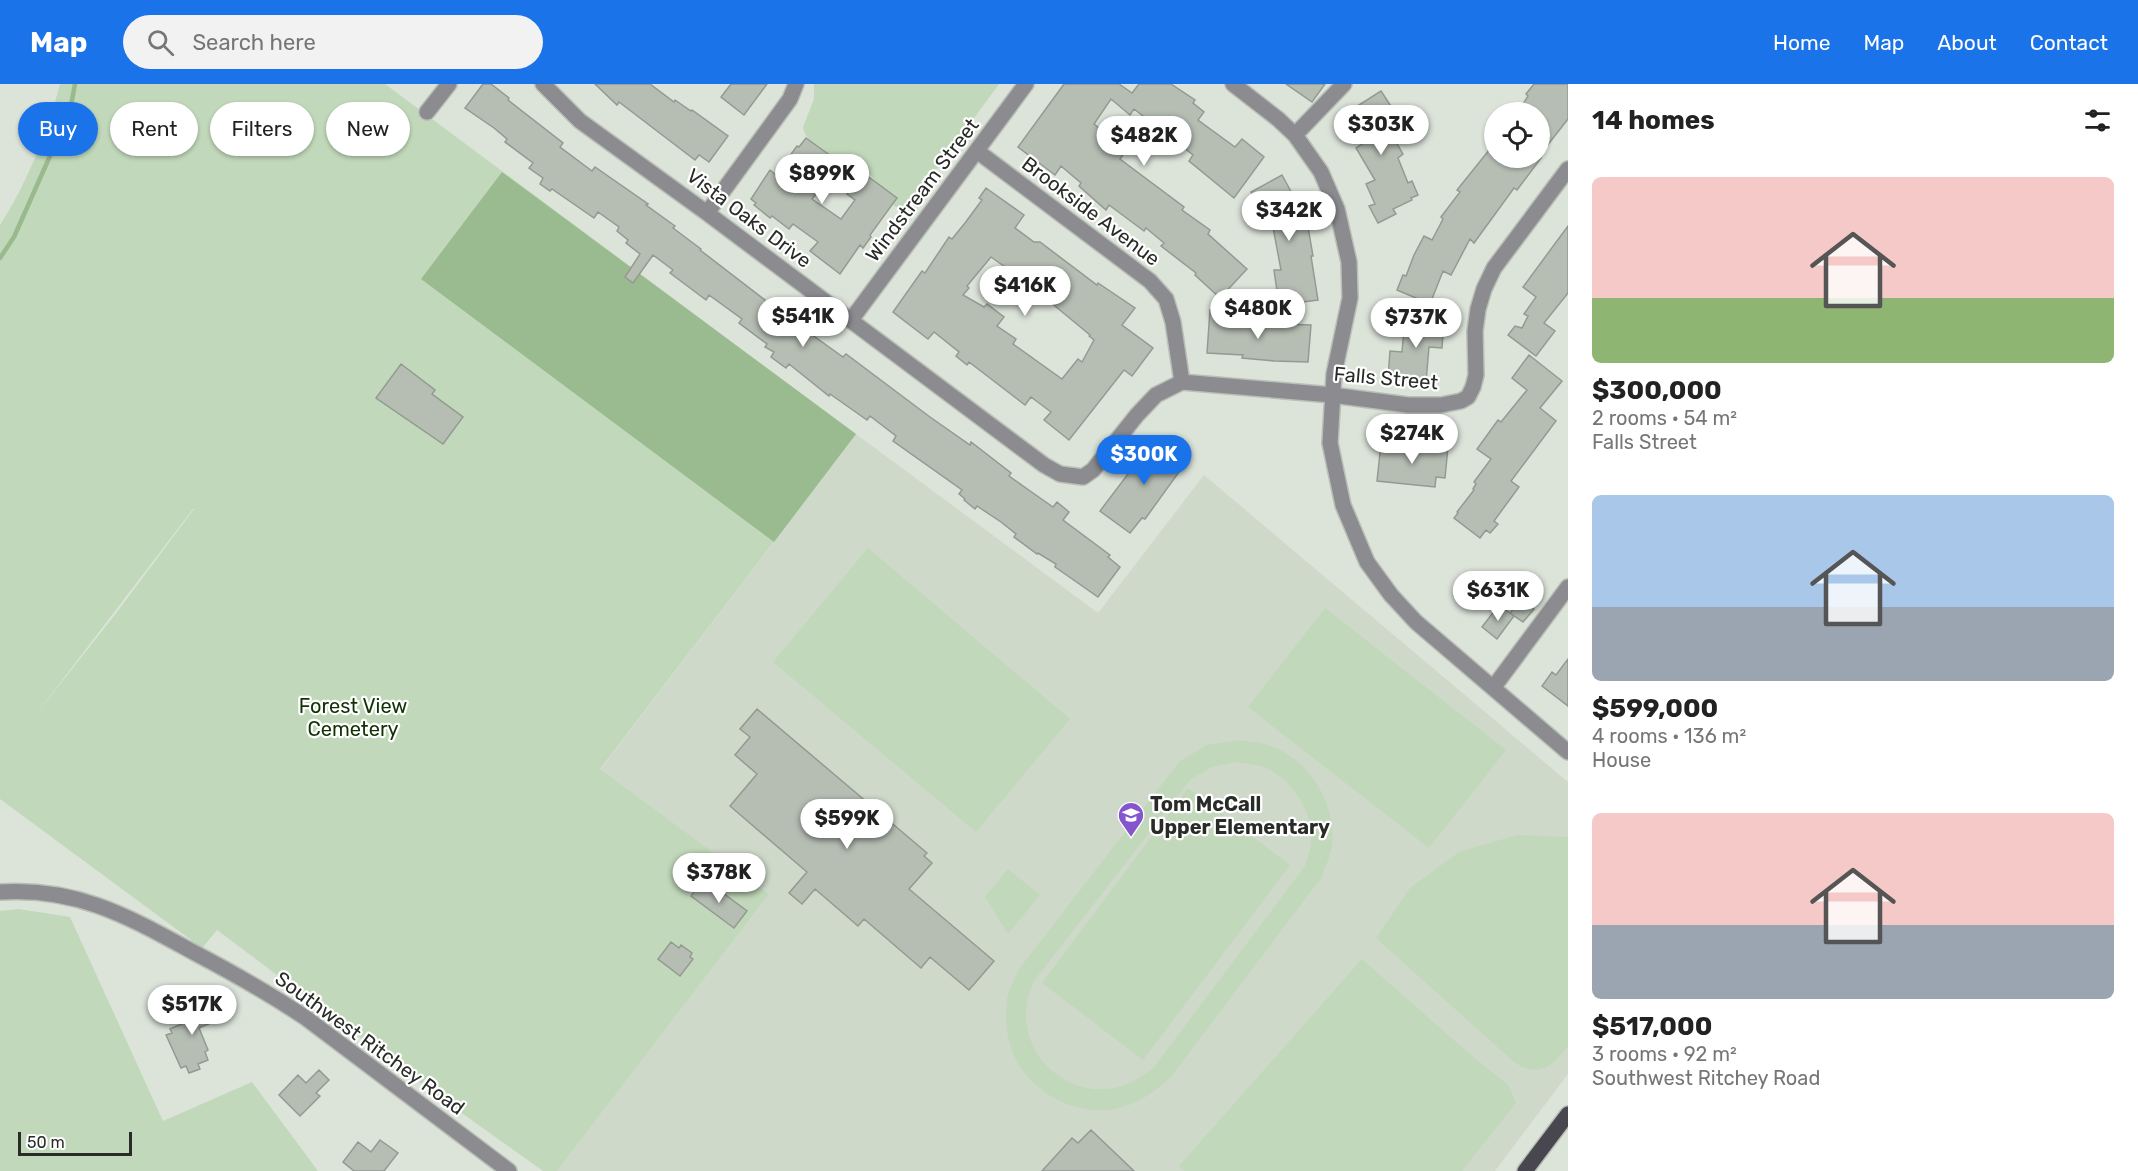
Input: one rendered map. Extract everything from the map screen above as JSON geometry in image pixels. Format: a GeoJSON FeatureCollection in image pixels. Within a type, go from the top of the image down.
{"type":"FeatureCollection","features":[{"type":"Feature","properties":{"kind":"main road"},"geometry":{"type":"LineString","coordinates":[[1525,1171],[1568,1113]]}},
{"type":"Feature","properties":{"kind":"street"},"geometry":{"type":"LineString","coordinates":[[427,112],[449,84]]}},
{"type":"Feature","properties":{"kind":"street","name":"Vista Oaks Drive"},"geometry":{"type":"LineString","coordinates":[[543,84],[580,121],[1044,465],[1060,474],[1083,477],[1093,470],[1156,395],[1182,382]]}},
{"type":"Feature","properties":{"kind":"street"},"geometry":{"type":"LineString","coordinates":[[707,213],[790,99],[796,84]]}},
{"type":"Feature","properties":{"kind":"street","name":"Windstream Street"},"geometry":{"type":"LineString","coordinates":[[851,320],[1026,84]]}},
{"type":"Feature","properties":{"kind":"street"},"geometry":{"type":"LineString","coordinates":[[1233,84],[1265,108],[1295,135],[1310,153],[1330,190],[1337,209],[1349,261],[1350,298],[1332,394],[1330,443],[1343,505],[1367,562],[1391,595],[1416,622],[1568,752]]}},
{"type":"Feature","properties":{"kind":"street"},"geometry":{"type":"LineString","coordinates":[[1295,135],[1344,84]]}},
{"type":"Feature","properties":{"kind":"street","name":"Brookside Avenue"},"geometry":{"type":"LineString","coordinates":[[977,151],[1150,281],[1166,299],[1173,322],[1182,382]]}},
{"type":"Feature","properties":{"kind":"street","name":"Falls Street"},"geometry":{"type":"LineString","coordinates":[[1182,382],[1332,394],[1408,405],[1454,403],[1468,397],[1476,375],[1475,331],[1484,289],[1494,268],[1509,246],[1568,169]]}},
{"type":"Feature","properties":{"kind":"street"},"geometry":{"type":"LineString","coordinates":[[1492,688],[1568,587]]}},
{"type":"Feature","properties":{"kind":"street","name":"Southwest Ritchey Road"},"geometry":{"type":"LineString","coordinates":[[0,891],[40,892],[94,903],[134,920],[215,964],[306,1018],[509,1171]]}},
{"type":"Feature","properties":{"kind":"shaded area","name":"Tom McCall Upper Elementary"},"geometry":{"type":"Polygon","coordinates":[[[856,434],[1098,613],[1204,475],[1568,782],[1568,1074],[1495,1171],[557,1171],[769,894],[600,770],[856,434]]]}},
{"type":"Feature","properties":{"kind":"green space","name":"Forest View Cemetery"},"geometry":{"type":"Polygon","coordinates":[[[60,84],[385,84],[409,102],[326,102],[326,156],[410,156],[410,103],[856,434],[600,769],[769,894],[557,1171],[543,1171],[435,1094],[217,930],[202,948],[0,799],[0,225],[35,156],[98,156],[98,102],[55,102],[60,84]],[[193,509],[34,717],[117,612],[194,509],[193,509]]]}},
{"type":"Feature","properties":{"kind":"green space"},"geometry":{"type":"Polygon","coordinates":[[[814,84],[999,84],[909,207],[902,210],[882,196],[866,170],[838,164],[808,139],[803,127],[814,99],[814,84]]]}},
{"type":"Feature","properties":{"kind":"green space"},"geometry":{"type":"Polygon","coordinates":[[[502,172],[856,434],[774,542],[421,279],[502,172]]]}},
{"type":"Feature","properties":{"kind":"green space"},"geometry":{"type":"Polygon","coordinates":[[[868,548],[1070,719],[976,832],[773,662],[868,548]]]}},
{"type":"Feature","properties":{"kind":"green space"},"geometry":{"type":"Polygon","coordinates":[[[1325,608],[1506,750],[1429,848],[1248,707],[1325,608]]]}},
{"type":"Feature","properties":{"kind":"green space"},"geometry":{"type":"Polygon","coordinates":[[[1239,740],[1260,743],[1285,753],[1298,762],[1318,786],[1330,815],[1332,846],[1327,862],[1321,878],[1170,1078],[1146,1096],[1119,1108],[1104,1110],[1073,1106],[1045,1092],[1023,1071],[1015,1058],[1007,1029],[1006,1006],[1009,992],[1019,969],[1180,761],[1207,745],[1239,740]],[[1236,762],[1212,767],[1191,779],[1034,981],[1027,1003],[1026,1021],[1030,1038],[1038,1054],[1049,1068],[1078,1086],[1096,1089],[1114,1088],[1135,1080],[1154,1067],[1305,866],[1311,846],[1311,831],[1309,819],[1298,796],[1291,786],[1271,771],[1260,766],[1236,762]]]}},
{"type":"Feature","properties":{"kind":"green space"},"geometry":{"type":"Polygon","coordinates":[[[1188,788],[1290,865],[1143,1060],[1042,983],[1188,788]]]}},
{"type":"Feature","properties":{"kind":"green space"},"geometry":{"type":"Polygon","coordinates":[[[1517,835],[1568,837],[1568,1046],[1550,1064],[1538,1070],[1523,1067],[1514,1062],[1376,938],[1410,888],[1459,852],[1517,835]]]}},
{"type":"Feature","properties":{"kind":"green space"},"geometry":{"type":"Polygon","coordinates":[[[1008,869],[1040,895],[1008,934],[985,897],[1008,869]]]}},
{"type":"Feature","properties":{"kind":"green space"},"geometry":{"type":"Polygon","coordinates":[[[19,909],[70,917],[163,1121],[252,1082],[318,1171],[0,1171],[0,911],[19,909]]]}},
{"type":"Feature","properties":{"kind":"green space"},"geometry":{"type":"Polygon","coordinates":[[[1362,959],[1508,1085],[1516,1103],[1462,1171],[1185,1171],[1179,1166],[1362,959]]]}},
{"type":"Feature","properties":{"kind":"building"},"geometry":{"type":"Polygon","coordinates":[[[483,84],[491,84],[509,98],[508,100],[563,143],[560,147],[592,171],[595,167],[648,204],[646,205],[675,226],[673,228],[700,250],[787,317],[791,312],[815,329],[811,334],[843,357],[846,354],[970,445],[971,442],[1011,473],[1009,476],[1053,507],[1057,502],[1069,512],[1063,520],[1110,555],[1108,557],[1120,567],[1098,597],[1055,567],[1056,564],[1037,554],[1014,537],[1016,534],[1001,522],[977,506],[975,509],[959,494],[962,490],[893,441],[896,436],[870,416],[867,420],[830,394],[829,396],[789,364],[786,368],[771,357],[774,352],[765,347],[767,344],[739,323],[742,319],[709,295],[706,300],[670,273],[673,270],[653,255],[633,283],[625,277],[640,254],[626,243],[628,240],[617,231],[619,227],[598,212],[594,218],[552,189],[550,191],[540,184],[543,178],[529,168],[533,163],[505,142],[507,139],[494,128],[465,108],[483,84]]]}},
{"type":"Feature","properties":{"kind":"building"},"geometry":{"type":"Polygon","coordinates":[[[595,84],[650,84],[728,136],[709,162],[699,155],[695,160],[619,102],[617,105],[595,84]]]}},
{"type":"Feature","properties":{"kind":"building"},"geometry":{"type":"Polygon","coordinates":[[[731,84],[767,84],[744,115],[721,97],[731,84]]]}},
{"type":"Feature","properties":{"kind":"building"},"geometry":{"type":"Polygon","coordinates":[[[1064,84],[1119,84],[1132,93],[1139,84],[1171,84],[1195,100],[1193,103],[1204,112],[1198,120],[1235,147],[1242,139],[1264,157],[1234,198],[1189,161],[1193,155],[1134,109],[1130,115],[1111,99],[1094,124],[1116,141],[1114,143],[1125,152],[1120,159],[1184,207],[1182,210],[1210,230],[1208,234],[1247,269],[1220,298],[1195,275],[1196,273],[1161,246],[1164,243],[1146,228],[1144,231],[1109,205],[1106,210],[1079,186],[1081,183],[1061,166],[1055,175],[1018,147],[1064,84]]]}},
{"type":"Feature","properties":{"kind":"building"},"geometry":{"type":"Polygon","coordinates":[[[1286,84],[1325,84],[1312,102],[1286,84]]]}},
{"type":"Feature","properties":{"kind":"building"},"geometry":{"type":"Polygon","coordinates":[[[1534,84],[1568,84],[1568,119],[1550,142],[1550,102],[1524,102],[1528,96],[1526,94],[1534,84]]]}},
{"type":"Feature","properties":{"kind":"building"},"geometry":{"type":"Polygon","coordinates":[[[1381,91],[1398,117],[1386,125],[1403,154],[1398,158],[1408,183],[1412,181],[1418,195],[1393,209],[1396,214],[1378,223],[1369,206],[1375,204],[1366,184],[1375,180],[1356,148],[1362,144],[1343,115],[1381,91]]]}},
{"type":"Feature","properties":{"kind":"building"},"geometry":{"type":"Polygon","coordinates":[[[806,138],[835,159],[832,164],[835,166],[830,173],[832,175],[812,199],[841,219],[855,200],[847,194],[855,183],[859,186],[866,175],[897,198],[863,248],[860,245],[840,274],[810,251],[818,242],[793,224],[789,229],[772,216],[770,218],[754,205],[756,203],[751,199],[770,170],[776,175],[797,146],[799,147],[806,138]]]}},
{"type":"Feature","properties":{"kind":"building"},"geometry":{"type":"Polygon","coordinates":[[[1484,156],[1484,168],[1534,168],[1517,190],[1514,188],[1474,243],[1470,239],[1451,275],[1443,271],[1430,304],[1397,290],[1424,236],[1432,240],[1443,219],[1441,217],[1460,192],[1457,190],[1484,156]]]}},
{"type":"Feature","properties":{"kind":"building"},"geometry":{"type":"Polygon","coordinates":[[[1282,175],[1307,221],[1318,300],[1279,305],[1274,270],[1281,270],[1272,222],[1268,224],[1251,192],[1282,175]]]}},
{"type":"Feature","properties":{"kind":"building"},"geometry":{"type":"Polygon","coordinates":[[[986,188],[1024,215],[1015,228],[1034,242],[1040,242],[1097,285],[1098,283],[1135,308],[1122,325],[1153,348],[1132,376],[1124,370],[1069,440],[1044,420],[1051,412],[1031,397],[1025,405],[969,362],[967,365],[956,356],[959,352],[934,332],[928,339],[893,312],[922,271],[925,273],[949,237],[952,239],[965,223],[982,200],[979,198],[986,188]],[[991,257],[967,286],[969,288],[963,295],[984,307],[987,304],[1004,317],[997,326],[1016,339],[1013,344],[1062,379],[1078,359],[1082,362],[1094,340],[1044,297],[1048,292],[1029,277],[1025,281],[991,257]]]}},
{"type":"Feature","properties":{"kind":"building"},"geometry":{"type":"Polygon","coordinates":[[[1568,226],[1568,293],[1544,323],[1555,331],[1536,356],[1508,335],[1515,326],[1522,328],[1528,316],[1524,314],[1536,297],[1523,287],[1568,226]]]}},
{"type":"Feature","properties":{"kind":"building"},"geometry":{"type":"Polygon","coordinates":[[[1210,310],[1226,312],[1227,322],[1311,325],[1308,362],[1274,361],[1242,358],[1243,355],[1207,353],[1210,310]]]}},
{"type":"Feature","properties":{"kind":"building"},"geometry":{"type":"Polygon","coordinates":[[[1405,317],[1444,320],[1442,348],[1429,347],[1426,382],[1388,378],[1390,351],[1402,352],[1405,317]]]}},
{"type":"Feature","properties":{"kind":"building"},"geometry":{"type":"Polygon","coordinates":[[[1529,355],[1562,381],[1540,408],[1556,421],[1511,481],[1519,487],[1494,521],[1498,524],[1490,533],[1486,530],[1480,538],[1454,518],[1474,490],[1476,484],[1474,482],[1491,459],[1477,449],[1498,420],[1501,422],[1527,390],[1512,378],[1529,355]]]}},
{"type":"Feature","properties":{"kind":"building"},"geometry":{"type":"Polygon","coordinates":[[[401,364],[435,390],[432,394],[463,417],[443,444],[376,398],[401,364]]]}},
{"type":"Feature","properties":{"kind":"building"},"geometry":{"type":"Polygon","coordinates":[[[1156,437],[1187,461],[1145,519],[1142,518],[1130,533],[1100,511],[1156,437]]]}},
{"type":"Feature","properties":{"kind":"building"},"geometry":{"type":"Polygon","coordinates":[[[1381,444],[1419,448],[1419,444],[1448,447],[1445,478],[1436,477],[1435,487],[1377,481],[1381,444]]]}},
{"type":"Feature","properties":{"kind":"building"},"geometry":{"type":"Polygon","coordinates":[[[1521,599],[1534,609],[1523,622],[1510,613],[1521,599]]]}},
{"type":"Feature","properties":{"kind":"building"},"geometry":{"type":"Polygon","coordinates":[[[1499,605],[1514,616],[1497,639],[1482,627],[1499,605]]]}},
{"type":"Feature","properties":{"kind":"building"},"geometry":{"type":"Polygon","coordinates":[[[1568,659],[1568,706],[1542,686],[1552,672],[1556,675],[1568,659]]]}},
{"type":"Feature","properties":{"kind":"building"},"geometry":{"type":"Polygon","coordinates":[[[757,709],[927,853],[924,856],[932,863],[909,889],[994,961],[969,990],[930,957],[921,968],[864,919],[858,926],[815,889],[802,904],[789,893],[807,872],[730,806],[757,774],[735,755],[750,737],[740,729],[757,709]]]}},
{"type":"Feature","properties":{"kind":"building"},"geometry":{"type":"Polygon","coordinates":[[[704,879],[747,911],[734,928],[691,896],[704,879]]]}},
{"type":"Feature","properties":{"kind":"building"},"geometry":{"type":"Polygon","coordinates":[[[671,942],[679,948],[681,945],[692,953],[690,957],[693,959],[680,976],[658,959],[671,942]]]}},
{"type":"Feature","properties":{"kind":"building"},"geometry":{"type":"Polygon","coordinates":[[[212,1000],[220,1019],[199,1028],[208,1050],[205,1052],[208,1060],[198,1064],[200,1069],[189,1073],[186,1066],[181,1068],[166,1035],[172,1033],[170,1029],[184,1023],[180,1014],[212,1000]]]}},
{"type":"Feature","properties":{"kind":"building"},"geometry":{"type":"Polygon","coordinates":[[[319,1070],[329,1080],[316,1093],[320,1096],[300,1116],[279,1095],[298,1075],[306,1083],[319,1070]]]}},
{"type":"Feature","properties":{"kind":"building"},"geometry":{"type":"Polygon","coordinates":[[[1091,1130],[1134,1171],[1042,1171],[1072,1138],[1078,1143],[1091,1130]]]}},
{"type":"Feature","properties":{"kind":"building"},"geometry":{"type":"Polygon","coordinates":[[[380,1140],[398,1153],[384,1171],[354,1171],[343,1162],[358,1142],[371,1152],[380,1140]]]}},
{"type":"Feature","properties":{"kind":"waterway"},"geometry":{"type":"LineString","coordinates":[[0,258],[14,237],[70,111],[75,84]]}},
{"type":"Feature","properties":{"kind":"place","name":"Tom McCall Upper Elementary"},"geometry":{"type":"Point","coordinates":[1131,838]}}]}
